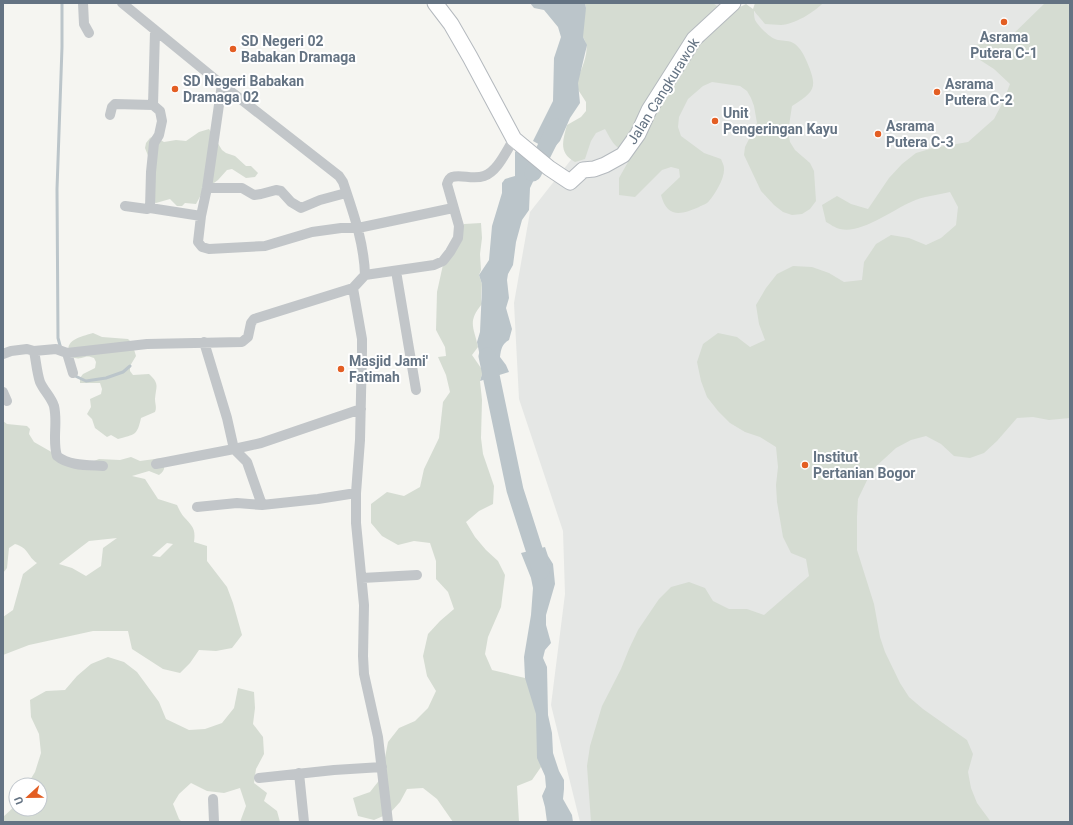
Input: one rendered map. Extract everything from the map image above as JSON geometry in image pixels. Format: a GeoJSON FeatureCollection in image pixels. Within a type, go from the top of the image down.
{"type":"FeatureCollection","features":[{"type":"Feature","properties":{"kind":"street"},"geometry":{"type":"LineString","coordinates":[[83,3],[84,24],[89,33]]}},
{"type":"Feature","properties":{"kind":"street"},"geometry":{"type":"LineString","coordinates":[[122,3],[155,31],[339,176],[343,182],[358,228],[365,264],[365,275]]}},
{"type":"Feature","properties":{"kind":"street"},"geometry":{"type":"LineString","coordinates":[[3,354],[27,349],[34,351],[63,352],[147,344],[242,342],[248,338],[250,324],[254,319],[353,288],[365,275],[434,265],[442,261],[450,252],[458,238],[458,226],[446,184],[448,180],[453,177],[476,178],[486,175],[517,143],[451,24],[435,3]]}},
{"type":"Feature","properties":{"kind":"street","name":"Jalan Cangkurawok"},"geometry":{"type":"LineString","coordinates":[[517,143],[548,168],[570,182],[583,170],[594,169],[605,165],[623,155],[638,134],[649,110],[694,39],[733,3]]}},
{"type":"Feature","properties":{"kind":"street"},"geometry":{"type":"LineString","coordinates":[[153,104],[155,31]]}},
{"type":"Feature","properties":{"kind":"street"},"geometry":{"type":"LineString","coordinates":[[222,84],[207,188],[201,216],[198,242],[202,247],[209,249],[265,246],[312,232],[342,228],[358,228],[453,208]]}},
{"type":"Feature","properties":{"kind":"street"},"geometry":{"type":"LineString","coordinates":[[110,115],[112,106],[115,104],[153,104],[160,111],[162,121],[158,136],[154,143],[151,172],[150,208]]}},
{"type":"Feature","properties":{"kind":"street"},"geometry":{"type":"LineString","coordinates":[[207,188],[242,188],[254,195],[276,190],[281,191],[291,202],[301,208],[320,200],[346,193]]}},
{"type":"Feature","properties":{"kind":"street"},"geometry":{"type":"LineString","coordinates":[[125,206],[146,209],[150,208],[201,216]]}},
{"type":"Feature","properties":{"kind":"street"},"geometry":{"type":"LineString","coordinates":[[396,271],[416,390]]}},
{"type":"Feature","properties":{"kind":"street"},"geometry":{"type":"LineString","coordinates":[[353,288],[362,339],[361,410],[356,494],[356,523],[364,605],[364,674],[376,726],[388,822]]}},
{"type":"Feature","properties":{"kind":"street"},"geometry":{"type":"LineString","coordinates":[[204,342],[227,418],[234,449],[247,462],[262,505]]}},
{"type":"Feature","properties":{"kind":"street"},"geometry":{"type":"LineString","coordinates":[[34,351],[40,382],[49,395],[54,407],[56,422],[54,444],[57,456],[70,462],[84,465],[103,466]]}},
{"type":"Feature","properties":{"kind":"street"},"geometry":{"type":"LineString","coordinates":[[63,352],[73,373]]}},
{"type":"Feature","properties":{"kind":"street"},"geometry":{"type":"LineString","coordinates":[[156,464],[261,443],[361,410]]}},
{"type":"Feature","properties":{"kind":"street"},"geometry":{"type":"LineString","coordinates":[[197,507],[237,503],[262,505],[356,494]]}},
{"type":"Feature","properties":{"kind":"street"},"geometry":{"type":"LineString","coordinates":[[362,578],[417,575]]}},
{"type":"Feature","properties":{"kind":"street"},"geometry":{"type":"LineString","coordinates":[[259,778],[299,773],[382,767]]}},
{"type":"Feature","properties":{"kind":"street"},"geometry":{"type":"LineString","coordinates":[[299,773],[304,822]]}},
{"type":"Feature","properties":{"kind":"street"},"geometry":{"type":"LineString","coordinates":[[213,799],[214,822]]}},
{"type":"Feature","properties":{"kind":"shaded area"},"geometry":{"type":"Polygon","coordinates":[[[530,3],[585,3],[586,8],[583,37],[587,45],[578,83],[580,103],[570,118],[560,141],[551,151],[533,141],[553,101],[554,58],[561,37],[558,27],[544,10],[534,8],[530,3]]]}},
{"type":"Feature","properties":{"kind":"shaded area"},"geometry":{"type":"Polygon","coordinates":[[[585,3],[713,3],[722,10],[738,8],[746,4],[753,9],[755,3],[823,3],[804,17],[792,23],[781,25],[765,24],[754,11],[755,20],[768,35],[778,40],[789,41],[799,48],[806,59],[813,78],[810,92],[792,106],[788,132],[790,142],[795,150],[810,163],[814,171],[816,201],[810,209],[802,214],[792,215],[783,212],[761,191],[744,155],[745,147],[757,123],[754,106],[747,91],[740,86],[712,82],[703,86],[688,99],[679,117],[678,127],[681,136],[704,153],[721,159],[724,166],[723,176],[717,190],[706,204],[699,207],[681,213],[676,213],[667,208],[661,195],[680,177],[679,169],[671,167],[662,170],[635,197],[619,195],[619,178],[628,162],[629,154],[614,144],[605,129],[596,133],[591,141],[585,159],[575,162],[566,155],[563,141],[567,125],[581,117],[586,111],[586,102],[575,85],[583,65],[587,49],[583,37],[578,30],[586,8],[585,3]]]}},
{"type":"Feature","properties":{"kind":"shaded area","name":"Institut Pertanian Bogor"},"geometry":{"type":"Polygon","coordinates":[[[694,3],[735,3],[750,18],[761,3],[1070,3],[1070,822],[580,822],[551,705],[565,594],[563,531],[519,399],[514,303],[530,212],[694,3]]]}},
{"type":"Feature","properties":{"kind":"shaded area"},"geometry":{"type":"Polygon","coordinates":[[[1045,3],[1070,3],[1070,418],[1049,420],[1033,417],[1017,418],[997,441],[984,453],[970,458],[954,456],[941,444],[926,436],[911,440],[896,448],[872,470],[858,499],[857,550],[874,604],[880,637],[885,652],[900,683],[909,697],[923,709],[967,740],[973,754],[968,772],[971,788],[977,803],[991,822],[591,822],[587,766],[590,746],[602,706],[621,669],[638,630],[659,599],[671,587],[689,582],[705,588],[713,601],[729,609],[747,609],[764,615],[809,576],[806,559],[791,553],[783,537],[777,502],[776,485],[778,467],[776,447],[760,437],[745,432],[730,423],[707,397],[701,381],[697,362],[703,344],[718,333],[737,337],[750,347],[765,340],[759,324],[756,305],[766,288],[777,274],[793,266],[812,267],[829,273],[844,282],[862,280],[864,262],[876,244],[891,235],[909,238],[926,245],[941,238],[956,225],[958,207],[950,192],[916,200],[867,225],[849,230],[834,227],[826,222],[822,205],[837,196],[851,204],[868,209],[889,178],[902,164],[916,153],[933,148],[968,142],[994,119],[1010,84],[994,69],[980,60],[973,45],[1005,42],[1045,3]]]}},
{"type":"Feature","properties":{"kind":"shaded area"},"geometry":{"type":"Polygon","coordinates":[[[209,129],[222,150],[235,156],[246,166],[251,166],[258,173],[255,177],[246,178],[232,169],[227,170],[218,180],[203,191],[196,204],[185,203],[182,206],[177,206],[170,199],[156,203],[151,201],[149,158],[145,148],[146,143],[150,138],[154,136],[164,142],[176,140],[186,141],[199,132],[209,129]]]}},
{"type":"Feature","properties":{"kind":"shaded area"},"geometry":{"type":"Polygon","coordinates":[[[520,147],[541,165],[530,188],[529,210],[522,220],[516,242],[513,265],[508,274],[507,280],[509,298],[506,308],[512,329],[509,340],[502,347],[500,357],[509,372],[480,381],[483,371],[477,342],[480,332],[482,288],[479,275],[489,260],[492,226],[502,193],[502,183],[505,179],[515,176],[515,152],[520,147]]]}},
{"type":"Feature","properties":{"kind":"shaded area"},"geometry":{"type":"Polygon","coordinates":[[[481,223],[481,270],[479,275],[482,284],[482,304],[477,310],[473,320],[478,347],[472,355],[483,371],[480,381],[482,400],[481,438],[483,454],[494,486],[493,504],[479,511],[466,522],[475,537],[498,561],[505,575],[501,607],[488,637],[485,654],[492,670],[525,678],[534,685],[541,767],[532,780],[517,786],[519,822],[453,822],[437,799],[423,788],[407,789],[400,802],[390,813],[374,820],[358,816],[353,798],[370,792],[381,778],[388,742],[399,728],[415,721],[428,708],[436,691],[427,676],[423,656],[428,634],[454,609],[448,592],[436,579],[436,561],[430,543],[414,541],[398,545],[382,536],[371,523],[371,504],[387,492],[404,496],[420,487],[424,469],[439,438],[443,402],[450,392],[446,375],[438,357],[446,356],[445,347],[436,330],[437,292],[446,251],[464,224],[481,223]]]}},
{"type":"Feature","properties":{"kind":"shaded area"},"geometry":{"type":"Polygon","coordinates":[[[93,333],[102,337],[128,339],[132,343],[136,356],[130,366],[130,371],[133,375],[149,374],[155,380],[155,412],[141,418],[138,428],[132,435],[118,439],[111,435],[107,437],[95,428],[92,419],[87,414],[91,407],[90,399],[101,394],[102,389],[100,383],[80,383],[80,378],[83,374],[95,368],[96,362],[94,358],[90,357],[79,358],[71,356],[69,353],[69,348],[72,341],[93,333]]]}},
{"type":"Feature","properties":{"kind":"shaded area"},"geometry":{"type":"Polygon","coordinates":[[[3,421],[7,424],[27,426],[30,429],[29,434],[34,442],[69,462],[84,465],[99,459],[120,460],[131,457],[140,461],[162,458],[164,468],[159,475],[149,471],[132,476],[145,479],[158,499],[177,505],[193,528],[194,542],[207,546],[207,561],[227,587],[242,635],[232,648],[216,651],[199,650],[190,663],[180,673],[163,669],[132,649],[128,631],[93,631],[29,645],[3,655],[3,617],[13,610],[23,574],[37,563],[23,548],[15,544],[9,548],[7,568],[3,573],[3,421]],[[117,538],[89,541],[59,564],[72,568],[86,576],[101,566],[103,548],[117,538]],[[167,543],[152,556],[160,557],[173,544],[167,543]]]}},
{"type":"Feature","properties":{"kind":"shaded area"},"geometry":{"type":"Polygon","coordinates":[[[545,547],[553,564],[555,584],[546,615],[546,625],[551,643],[545,650],[543,658],[547,667],[548,715],[552,733],[553,753],[559,771],[564,780],[563,799],[572,815],[573,822],[547,822],[542,796],[546,787],[545,776],[537,758],[536,714],[525,678],[524,657],[531,615],[533,588],[531,578],[521,553],[545,547]]]}},
{"type":"Feature","properties":{"kind":"shaded area"},"geometry":{"type":"Polygon","coordinates":[[[108,657],[124,662],[137,672],[159,702],[166,719],[189,730],[205,729],[222,723],[234,708],[238,688],[254,692],[255,708],[253,724],[263,737],[264,754],[256,769],[254,783],[267,793],[264,801],[277,811],[280,822],[240,822],[246,806],[240,788],[224,793],[207,791],[191,783],[179,794],[173,804],[179,819],[182,822],[4,822],[3,817],[8,812],[8,817],[48,817],[48,777],[32,777],[41,753],[39,734],[31,717],[30,700],[46,691],[65,690],[77,676],[91,664],[108,657]]]}},
{"type":"Feature","properties":{"kind":"waterway"},"geometry":{"type":"LineString","coordinates":[[61,349],[58,338],[57,189],[62,3]]}},
{"type":"Feature","properties":{"kind":"waterway"},"geometry":{"type":"LineString","coordinates":[[533,173],[556,127]]}},
{"type":"Feature","properties":{"kind":"waterway"},"geometry":{"type":"LineString","coordinates":[[487,356],[515,490],[541,571]]}},
{"type":"Feature","properties":{"kind":"waterway"},"geometry":{"type":"LineString","coordinates":[[73,375],[86,381],[106,378],[123,372],[130,366]]}},
{"type":"Feature","properties":{"kind":"place","name":"Asrama Putera C-1"},"geometry":{"type":"Point","coordinates":[1004,22]}},
{"type":"Feature","properties":{"kind":"place","name":"SD Negeri 02 Babakan Dramaga"},"geometry":{"type":"Point","coordinates":[233,49]}},
{"type":"Feature","properties":{"kind":"place","name":"SD Negeri Babakan Dramaga 02"},"geometry":{"type":"Point","coordinates":[175,89]}},
{"type":"Feature","properties":{"kind":"place","name":"Asrama Putera C-2"},"geometry":{"type":"Point","coordinates":[937,92]}},
{"type":"Feature","properties":{"kind":"place","name":"Unit Pengeringan Kayu"},"geometry":{"type":"Point","coordinates":[715,121]}},
{"type":"Feature","properties":{"kind":"place","name":"Asrama Putera C-3"},"geometry":{"type":"Point","coordinates":[878,134]}},
{"type":"Feature","properties":{"kind":"place","name":"Masjid Jami' Fatimah"},"geometry":{"type":"Point","coordinates":[341,369]}},
{"type":"Feature","properties":{"kind":"place","name":"Institut Pertanian Bogor"},"geometry":{"type":"Point","coordinates":[805,465]}}]}
